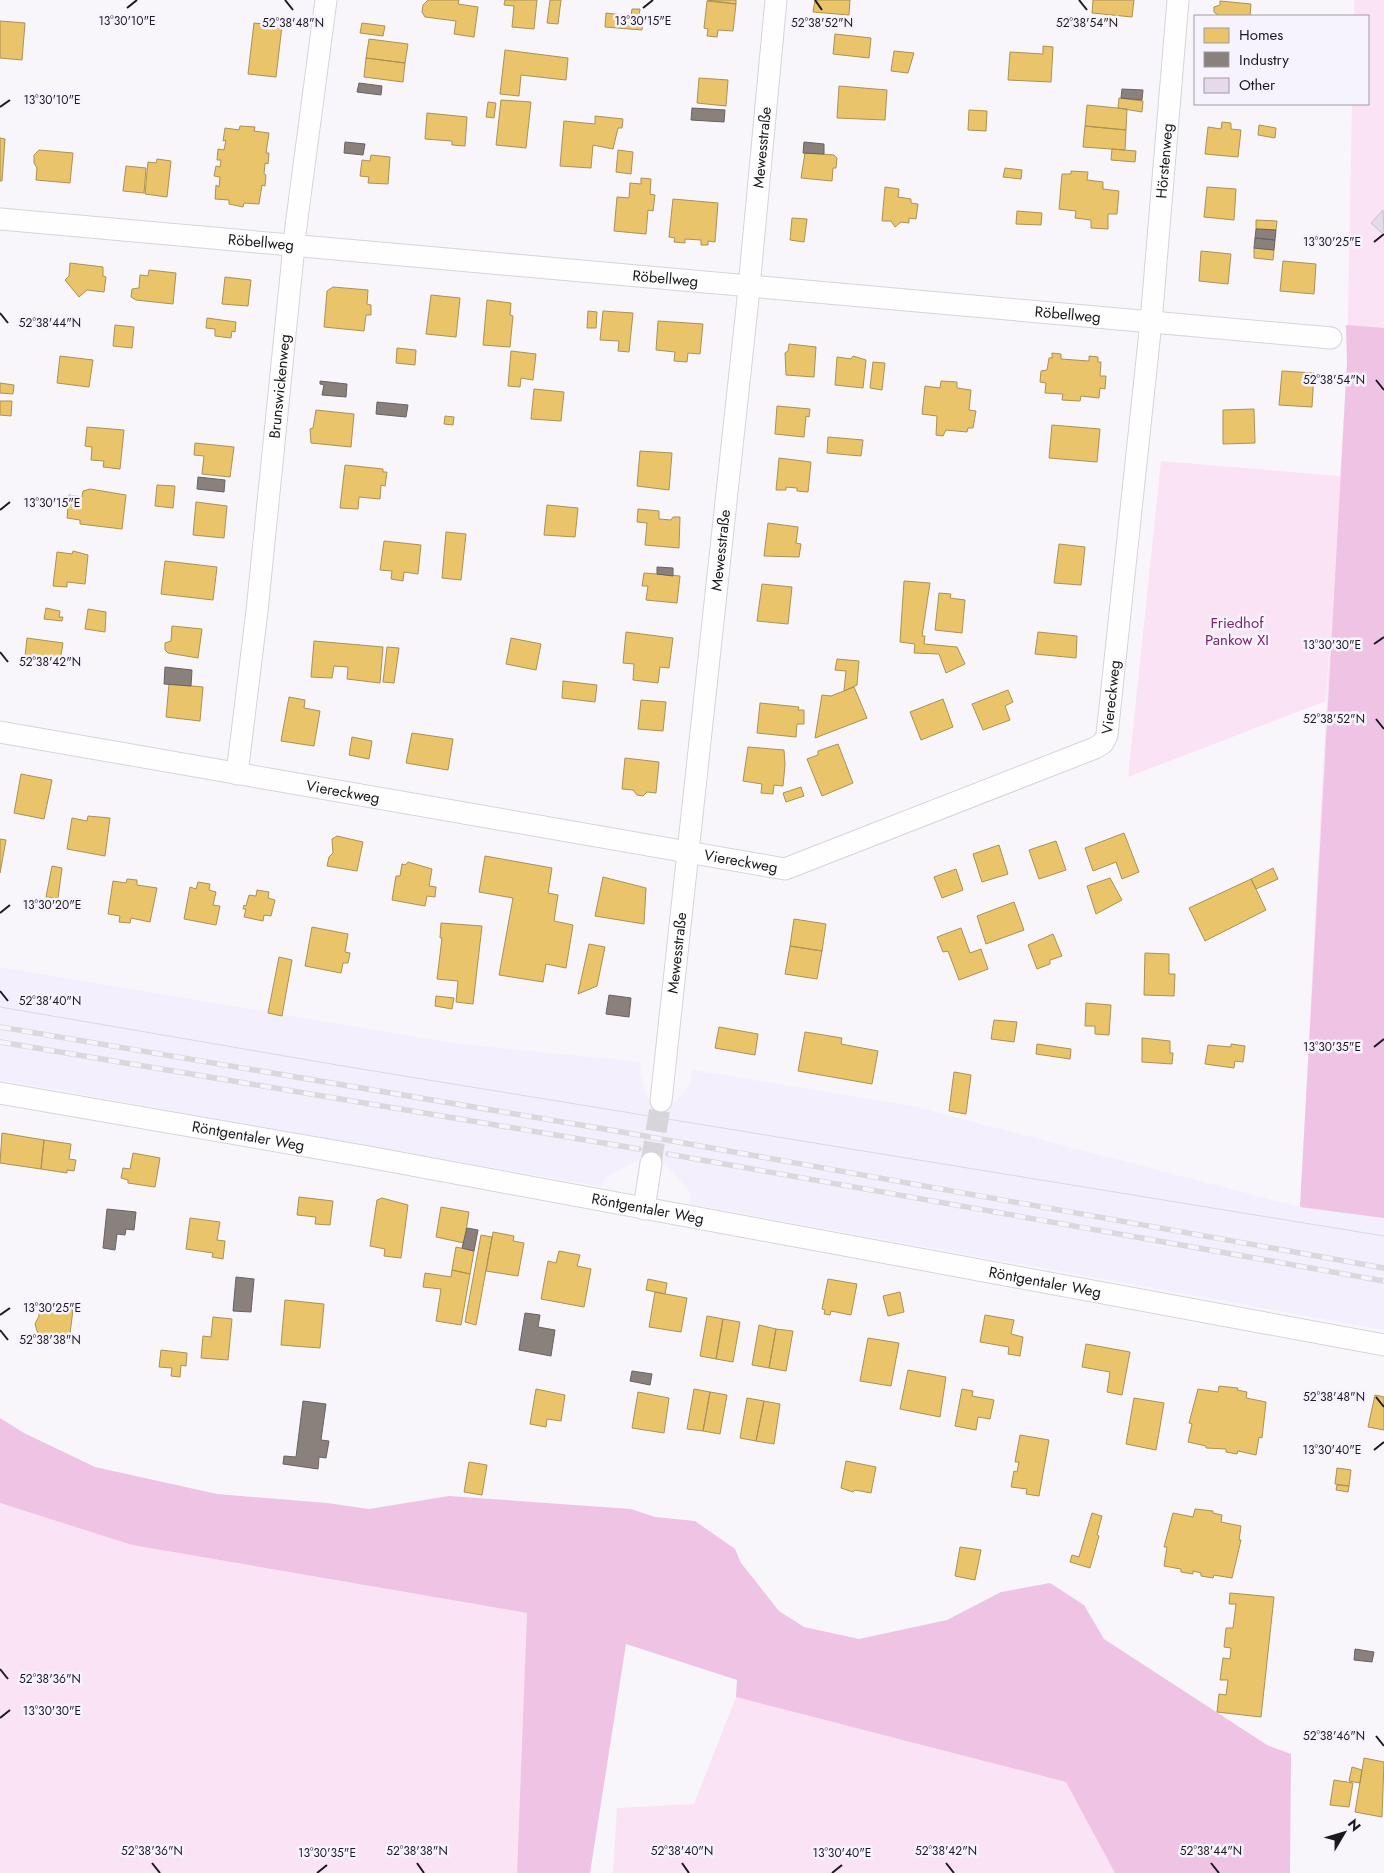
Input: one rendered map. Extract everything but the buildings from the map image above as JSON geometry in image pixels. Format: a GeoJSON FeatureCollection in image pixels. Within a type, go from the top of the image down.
{"type":"FeatureCollection","features":[{"type":"Feature","properties":{"kind":"street","name":"Brunswickenweg"},"geometry":{"type":"LineString","coordinates":[[237,774],[257,611],[294,245],[326,0]]}},
{"type":"Feature","properties":{"kind":"street","name":"Mewesstraße"},"geometry":{"type":"LineString","coordinates":[[661,1101],[749,287],[776,0]]}},
{"type":"Feature","properties":{"kind":"street","name":"Hörstenweg"},"geometry":{"type":"LineString","coordinates":[[1151,322],[1178,0]]}},
{"type":"Feature","properties":{"kind":"street","name":"Röbellweg"},"geometry":{"type":"LineString","coordinates":[[0,219],[1331,338]]}},
{"type":"Feature","properties":{"kind":"street","name":"Viereckweg"},"geometry":{"type":"LineString","coordinates":[[0,732],[785,869],[1038,771],[1103,743],[1107,735],[1151,322]]}},
{"type":"Feature","properties":{"kind":"street","name":"Röntgentaler Weg"},"geometry":{"type":"LineString","coordinates":[[0,1093],[363,1156],[1384,1345]]}},
{"type":"Feature","properties":{"kind":"street"},"geometry":{"type":"LineString","coordinates":[[644,1209],[651,1163]]}},
{"type":"Feature","properties":{"kind":"shaded area"},"geometry":{"type":"Polygon","coordinates":[[[1346,325],[1384,328],[1384,1218],[1300,1207],[1347,363],[1346,325]]]}},
{"type":"Feature","properties":{"kind":"shaded area"},"geometry":{"type":"Polygon","coordinates":[[[0,967],[452,1043],[641,1062],[640,1075],[648,1100],[675,1103],[689,1085],[692,1070],[913,1106],[1300,1207],[1384,1218],[1384,1330],[689,1204],[691,1193],[666,1165],[637,1161],[604,1178],[602,1187],[0,1080],[0,967]]]}},
{"type":"Feature","properties":{"kind":"shaded area"},"geometry":{"type":"Polygon","coordinates":[[[0,1418],[24,1433],[95,1467],[217,1494],[327,1503],[369,1509],[449,1496],[631,1509],[655,1517],[695,1521],[735,1549],[741,1563],[779,1611],[804,1627],[859,1639],[947,1620],[1001,1592],[1050,1583],[1084,1605],[1104,1639],[1267,1745],[1291,1754],[1290,1873],[1115,1873],[1066,1782],[736,1697],[737,1680],[626,1644],[590,1873],[517,1873],[527,1613],[132,1545],[0,1503],[0,1418]]]}},
{"type":"Feature","properties":{"kind":"green space","name":"Friedhof Pankow XI"},"geometry":{"type":"Polygon","coordinates":[[[1354,0],[1384,0],[1384,1218],[1300,1207],[1332,602],[1326,701],[1128,777],[1161,461],[1340,476],[1347,363],[1352,105],[1369,105],[1369,15],[1354,15],[1354,0]]]}},
{"type":"Feature","properties":{"kind":"green space"},"geometry":{"type":"Polygon","coordinates":[[[0,1503],[132,1545],[527,1613],[517,1873],[0,1873],[0,1503]]]}},
{"type":"Feature","properties":{"kind":"green space"},"geometry":{"type":"Polygon","coordinates":[[[736,1697],[1077,1785],[1116,1873],[613,1873],[617,1808],[694,1804],[736,1697]]]}},
{"type":"Feature","properties":{"kind":"tunnel"},"geometry":{"type":"LineString","coordinates":[[651,1163],[661,1101]]}},
{"type":"Feature","properties":{"kind":"tram line"},"geometry":{"type":"LineString","coordinates":[[0,1007],[349,1067],[1384,1236]]}},
{"type":"Feature","properties":{"kind":"railway"},"geometry":{"type":"LineString","coordinates":[[0,1027],[622,1132],[1384,1268]]}},
{"type":"Feature","properties":{"kind":"railway"},"geometry":{"type":"LineString","coordinates":[[0,1042],[639,1149]]}},
{"type":"Feature","properties":{"kind":"railway"},"geometry":{"type":"LineString","coordinates":[[668,1154],[1384,1281]]}}]}
